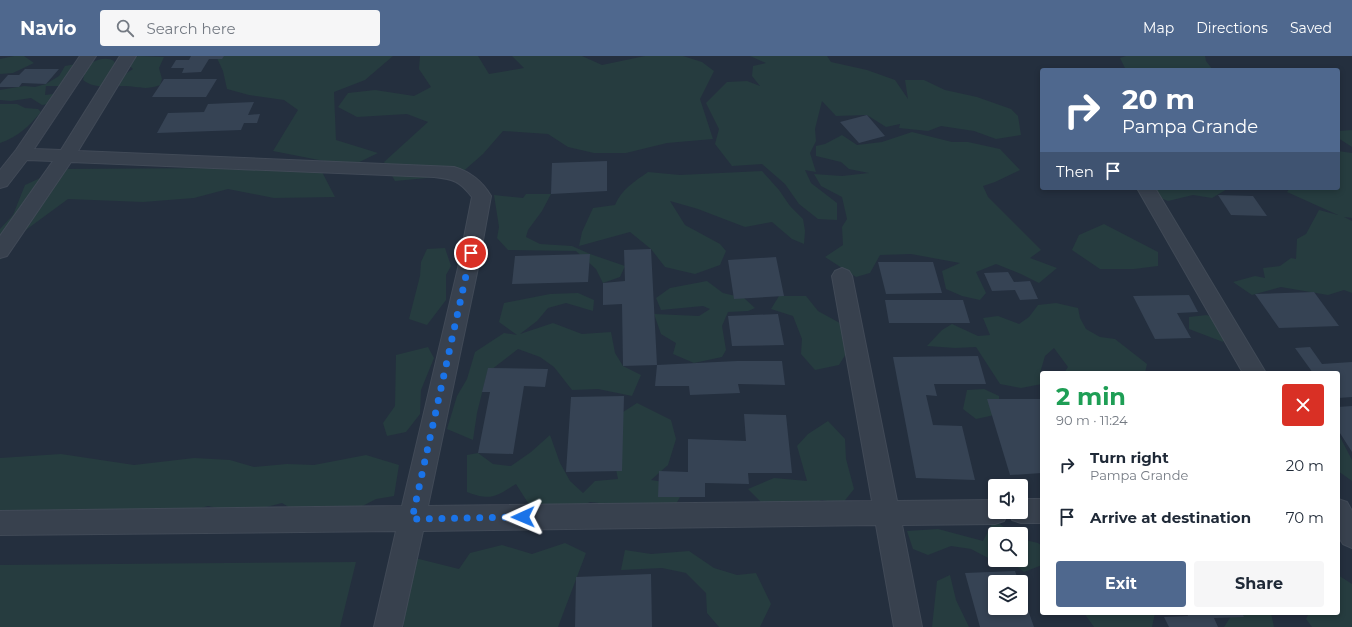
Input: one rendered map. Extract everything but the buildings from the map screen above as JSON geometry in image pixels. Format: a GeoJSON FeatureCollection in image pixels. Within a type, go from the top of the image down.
{"type":"FeatureCollection","features":[{"type":"Feature","properties":{"kind":"street"},"geometry":{"type":"LineString","coordinates":[[0,182],[22,154],[88,56]]}},
{"type":"Feature","properties":{"kind":"street"},"geometry":{"type":"LineString","coordinates":[[0,251],[66,156],[128,56]]}},
{"type":"Feature","properties":{"kind":"street"},"geometry":{"type":"LineString","coordinates":[[22,154],[434,171],[454,173],[470,180],[482,196],[388,627]]}},
{"type":"Feature","properties":{"kind":"street"},"geometry":{"type":"LineString","coordinates":[[1147,190],[1254,371]]}},
{"type":"Feature","properties":{"kind":"street"},"geometry":{"type":"LineString","coordinates":[[842,276],[908,627]]}},
{"type":"Feature","properties":{"kind":"street"},"geometry":{"type":"LineString","coordinates":[[1340,508],[1352,508]]}},
{"type":"Feature","properties":{"kind":"street"},"geometry":{"type":"LineString","coordinates":[[1028,511],[1040,511]]}},
{"type":"Feature","properties":{"kind":"street"},"geometry":{"type":"LineString","coordinates":[[0,523],[988,512]]}},
{"type":"Feature","properties":{"kind":"street"},"geometry":{"type":"LineString","coordinates":[[1340,514],[1352,535]]}},
{"type":"Feature","properties":{"kind":"green space"},"geometry":{"type":"Polygon","coordinates":[[[14,56],[24,56],[34,63],[13,73],[0,74],[0,59],[14,56]]]}},
{"type":"Feature","properties":{"kind":"green space"},"geometry":{"type":"Polygon","coordinates":[[[138,56],[164,57],[159,68],[162,79],[160,85],[145,88],[97,86],[83,80],[88,67],[94,61],[103,59],[112,60],[116,64],[118,73],[125,74],[133,69],[129,65],[132,60],[138,56]]]}},
{"type":"Feature","properties":{"kind":"green space"},"geometry":{"type":"Polygon","coordinates":[[[216,56],[393,56],[365,80],[334,92],[336,140],[378,153],[341,171],[334,163],[273,151],[298,110],[284,100],[249,95],[227,89],[223,71],[216,56]]]}},
{"type":"Feature","properties":{"kind":"green space"},"geometry":{"type":"Polygon","coordinates":[[[420,56],[478,56],[489,74],[524,68],[512,56],[582,56],[602,65],[645,56],[683,56],[702,62],[714,71],[700,99],[713,139],[667,143],[626,153],[594,153],[568,147],[548,134],[503,131],[483,154],[459,175],[395,181],[384,162],[428,122],[407,114],[357,117],[338,107],[348,93],[375,90],[414,96],[431,87],[419,69],[420,56]]]}},
{"type":"Feature","properties":{"kind":"green space"},"geometry":{"type":"Polygon","coordinates":[[[750,56],[827,56],[831,62],[867,70],[895,80],[908,99],[905,80],[924,80],[945,90],[977,97],[1011,109],[1018,116],[1021,135],[996,139],[974,131],[941,126],[928,131],[899,128],[900,124],[886,127],[867,115],[836,116],[822,101],[815,129],[816,141],[810,153],[816,172],[805,170],[811,183],[837,203],[837,220],[818,219],[799,204],[785,184],[762,164],[732,166],[715,144],[719,129],[706,103],[727,82],[747,81],[760,86],[752,76],[753,66],[766,63],[750,56]]]}},
{"type":"Feature","properties":{"kind":"green space"},"geometry":{"type":"Polygon","coordinates":[[[1126,56],[1205,56],[1206,61],[1211,68],[1125,68],[1120,58],[1126,56]]]}},
{"type":"Feature","properties":{"kind":"green space"},"geometry":{"type":"Polygon","coordinates":[[[76,64],[61,86],[46,86],[45,95],[61,93],[55,103],[42,105],[31,98],[11,101],[0,100],[0,90],[24,86],[35,87],[46,84],[59,76],[65,66],[76,64]]]}},
{"type":"Feature","properties":{"kind":"green space"},"geometry":{"type":"Polygon","coordinates":[[[0,104],[17,104],[25,108],[38,109],[41,112],[23,130],[12,138],[0,143],[0,104]]]}},
{"type":"Feature","properties":{"kind":"green space"},"geometry":{"type":"Polygon","coordinates":[[[1352,130],[1352,147],[1340,139],[1340,131],[1352,130]]]}},
{"type":"Feature","properties":{"kind":"green space"},"geometry":{"type":"Polygon","coordinates":[[[912,132],[952,142],[968,142],[1000,149],[1020,170],[983,186],[988,197],[1041,250],[1030,258],[1057,268],[1039,283],[996,264],[976,272],[986,293],[980,300],[962,296],[946,289],[942,271],[960,263],[911,254],[880,255],[870,273],[856,277],[825,257],[843,245],[842,227],[847,219],[842,197],[821,186],[814,174],[842,176],[869,173],[849,169],[841,162],[816,156],[816,146],[825,144],[842,135],[857,145],[882,142],[912,132]]]}},
{"type":"Feature","properties":{"kind":"green space"},"geometry":{"type":"Polygon","coordinates":[[[1340,151],[1352,153],[1352,218],[1344,217],[1352,221],[1352,293],[1344,290],[1328,295],[1281,287],[1252,295],[1233,282],[1255,276],[1265,278],[1263,268],[1280,266],[1291,258],[1296,259],[1297,239],[1306,234],[1319,210],[1338,215],[1287,192],[1288,190],[1340,190],[1340,151]]]}},
{"type":"Feature","properties":{"kind":"green space"},"geometry":{"type":"Polygon","coordinates":[[[228,168],[321,170],[335,197],[274,198],[228,189],[194,198],[143,202],[68,199],[4,246],[0,261],[0,229],[13,215],[25,185],[60,169],[228,168]]]}},
{"type":"Feature","properties":{"kind":"green space"},"geometry":{"type":"Polygon","coordinates":[[[762,171],[779,190],[790,206],[803,219],[805,231],[804,244],[792,239],[772,222],[745,227],[698,209],[670,201],[685,225],[720,244],[726,251],[720,265],[695,274],[665,267],[651,249],[630,232],[579,246],[582,232],[593,208],[615,205],[621,195],[633,182],[648,172],[680,175],[762,171]]]}},
{"type":"Feature","properties":{"kind":"green space"},"geometry":{"type":"Polygon","coordinates":[[[1146,190],[1226,190],[1212,198],[1193,195],[1168,201],[1148,193],[1146,190]]]}},
{"type":"Feature","properties":{"kind":"green space"},"geometry":{"type":"Polygon","coordinates":[[[526,194],[551,194],[542,211],[528,230],[526,237],[540,244],[572,246],[625,266],[620,277],[603,283],[596,269],[576,251],[508,250],[497,238],[499,227],[494,195],[523,198],[526,194]]]}},
{"type":"Feature","properties":{"kind":"green space"},"geometry":{"type":"Polygon","coordinates":[[[1104,224],[1158,252],[1158,266],[1134,269],[1100,269],[1072,250],[1079,235],[1104,224]]]}},
{"type":"Feature","properties":{"kind":"green space"},"geometry":{"type":"Polygon","coordinates":[[[445,248],[451,266],[446,275],[446,300],[427,325],[409,319],[420,276],[421,262],[427,249],[445,248]]]}},
{"type":"Feature","properties":{"kind":"green space"},"geometry":{"type":"Polygon","coordinates":[[[707,281],[723,293],[744,298],[755,308],[748,311],[728,312],[722,326],[726,350],[722,357],[694,363],[673,354],[676,343],[661,334],[654,314],[699,316],[710,309],[703,306],[661,310],[656,298],[670,288],[707,281]]]}},
{"type":"Feature","properties":{"kind":"green space"},"geometry":{"type":"Polygon","coordinates":[[[578,293],[594,300],[593,311],[566,303],[548,308],[537,321],[520,334],[553,323],[582,334],[611,332],[615,353],[623,366],[641,375],[632,396],[598,389],[572,390],[554,367],[540,357],[518,349],[487,373],[477,413],[473,440],[447,429],[457,396],[467,379],[475,352],[504,333],[517,335],[499,322],[504,303],[550,294],[578,293]]]}},
{"type":"Feature","properties":{"kind":"green space"},"geometry":{"type":"Polygon","coordinates":[[[779,296],[806,296],[818,311],[847,327],[842,339],[851,346],[839,365],[815,370],[801,354],[802,339],[793,316],[771,309],[779,296]]]}},
{"type":"Feature","properties":{"kind":"green space"},"geometry":{"type":"Polygon","coordinates":[[[1056,303],[1078,308],[1080,318],[1086,329],[1100,337],[1115,339],[1147,364],[1145,371],[1065,371],[1068,367],[1054,348],[1045,356],[1040,371],[1040,384],[1021,388],[1000,384],[976,347],[955,348],[927,346],[942,330],[952,324],[978,336],[990,335],[983,318],[998,316],[1019,324],[1029,317],[1038,305],[1056,303]]]}},
{"type":"Feature","properties":{"kind":"green space"},"geometry":{"type":"Polygon","coordinates":[[[1207,315],[1226,323],[1226,336],[1223,342],[1189,329],[1189,317],[1207,315]]]}},
{"type":"Feature","properties":{"kind":"green space"},"geometry":{"type":"Polygon","coordinates":[[[428,347],[434,358],[421,390],[420,414],[406,432],[387,436],[383,423],[395,406],[396,355],[428,347]]]}},
{"type":"Feature","properties":{"kind":"green space"},"geometry":{"type":"Polygon","coordinates":[[[984,389],[999,396],[999,414],[976,419],[963,409],[967,390],[984,389]]]}},
{"type":"Feature","properties":{"kind":"green space"},"geometry":{"type":"Polygon","coordinates":[[[637,403],[671,420],[676,439],[668,465],[651,480],[670,483],[680,497],[672,511],[590,502],[567,514],[554,506],[528,503],[516,484],[498,495],[488,497],[467,492],[467,455],[478,453],[493,464],[511,466],[531,452],[550,435],[560,463],[570,481],[583,493],[595,481],[618,479],[611,445],[609,421],[637,403]]]}},
{"type":"Feature","properties":{"kind":"green space"},"geometry":{"type":"Polygon","coordinates":[[[828,421],[845,439],[846,459],[854,489],[842,504],[822,500],[799,508],[767,508],[748,489],[774,478],[807,481],[797,446],[808,434],[828,421]]]}},
{"type":"Feature","properties":{"kind":"green space"},"geometry":{"type":"Polygon","coordinates":[[[1340,437],[1352,460],[1352,481],[1340,472],[1340,437]]]}},
{"type":"Feature","properties":{"kind":"green space"},"geometry":{"type":"Polygon","coordinates":[[[61,454],[134,465],[194,458],[230,460],[254,467],[287,464],[314,465],[366,455],[399,465],[394,496],[376,499],[351,512],[311,520],[282,503],[251,511],[234,512],[208,506],[190,511],[124,517],[91,534],[74,512],[0,524],[0,458],[61,454]]]}},
{"type":"Feature","properties":{"kind":"green space"},"geometry":{"type":"Polygon","coordinates":[[[994,520],[1004,527],[990,527],[994,520]]]}},
{"type":"Feature","properties":{"kind":"green space"},"geometry":{"type":"Polygon","coordinates":[[[938,529],[983,541],[988,531],[988,558],[971,549],[951,546],[928,555],[913,549],[907,531],[938,529]]]}},
{"type":"Feature","properties":{"kind":"green space"},"geometry":{"type":"Polygon","coordinates":[[[1028,541],[1038,543],[1040,544],[1040,566],[1024,572],[1018,567],[1028,567],[1028,541]]]}},
{"type":"Feature","properties":{"kind":"green space"},"geometry":{"type":"Polygon","coordinates":[[[565,543],[586,553],[558,627],[404,627],[398,609],[415,558],[459,569],[470,553],[502,545],[532,554],[565,543]]]}},
{"type":"Feature","properties":{"kind":"green space"},"geometry":{"type":"Polygon","coordinates":[[[625,550],[651,554],[689,551],[714,568],[737,575],[756,573],[771,604],[760,627],[719,627],[707,613],[706,593],[686,573],[662,568],[621,570],[625,550]]]}},
{"type":"Feature","properties":{"kind":"green space"},"geometry":{"type":"Polygon","coordinates":[[[356,562],[340,627],[0,627],[0,565],[356,562]]]}},
{"type":"Feature","properties":{"kind":"green space"},"geometry":{"type":"Polygon","coordinates":[[[950,575],[956,600],[969,627],[932,627],[937,581],[950,575]]]}},
{"type":"Feature","properties":{"kind":"green space"},"geometry":{"type":"Polygon","coordinates":[[[1340,576],[1352,584],[1352,627],[1312,627],[1306,619],[1308,615],[1340,615],[1340,576]]]}},
{"type":"Feature","properties":{"kind":"green space"},"geometry":{"type":"Polygon","coordinates":[[[1085,615],[1155,615],[1152,627],[1094,627],[1085,615]]]}},
{"type":"Feature","properties":{"kind":"green space"},"geometry":{"type":"Polygon","coordinates":[[[1232,615],[1271,615],[1274,627],[1224,627],[1232,615]]]}},
{"type":"Feature","properties":{"kind":"route"},"geometry":{"type":"LineString","coordinates":[[471,253],[412,519],[523,517]]}}]}
